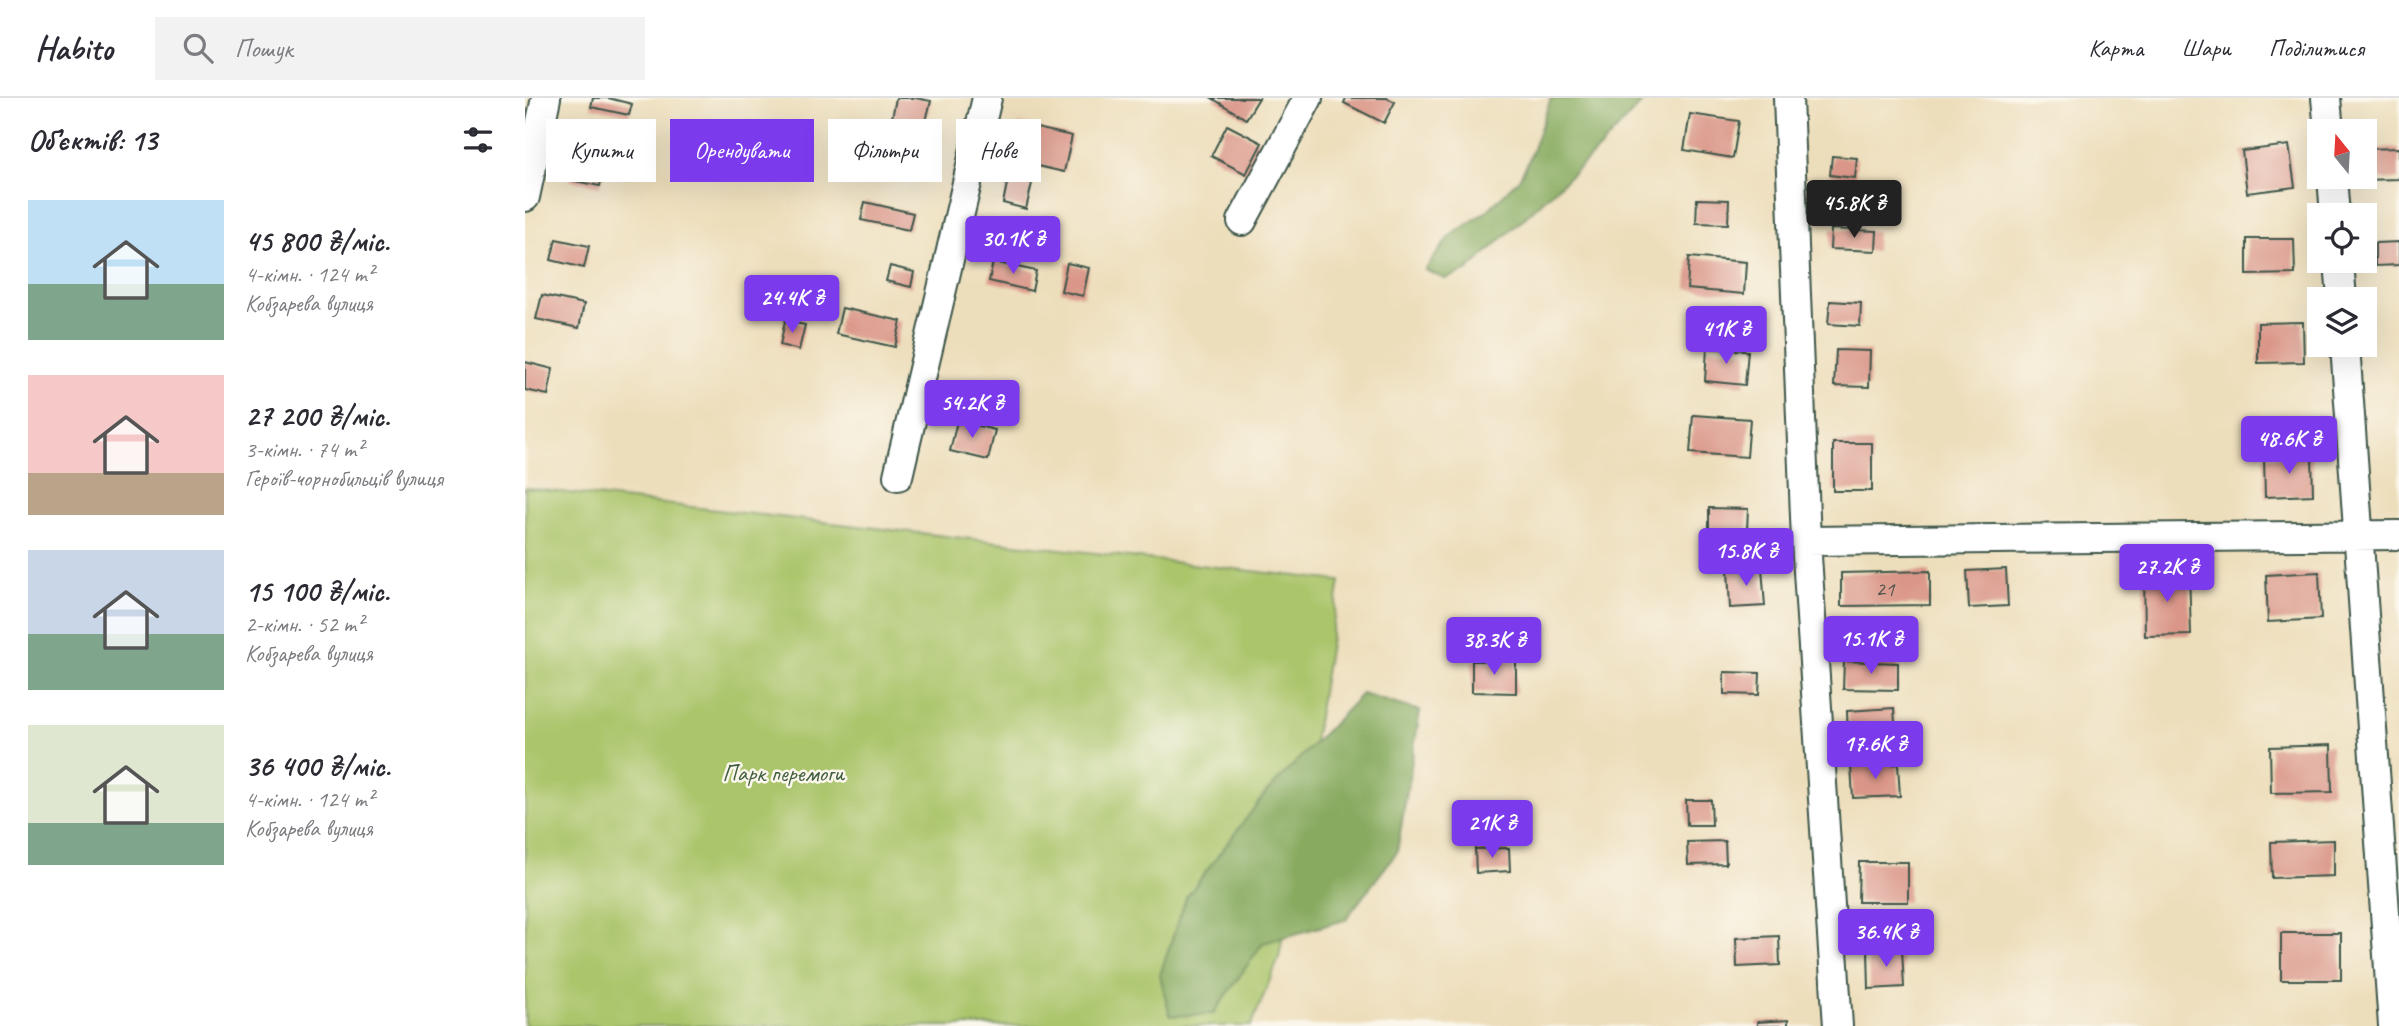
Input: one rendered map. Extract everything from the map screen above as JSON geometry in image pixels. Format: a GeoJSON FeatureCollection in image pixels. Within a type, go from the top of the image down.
{"type":"FeatureCollection","features":[{"type":"Feature","properties":{"kind":"street"},"geometry":{"type":"LineString","coordinates":[[525,197],[545,98]]}},
{"type":"Feature","properties":{"kind":"street"},"geometry":{"type":"LineString","coordinates":[[898,476],[987,98]]}},
{"type":"Feature","properties":{"kind":"street"},"geometry":{"type":"LineString","coordinates":[[1242,221],[1308,98]]}},
{"type":"Feature","properties":{"kind":"street"},"geometry":{"type":"LineString","coordinates":[[1788,98],[1805,541],[1838,1026]]}},
{"type":"Feature","properties":{"kind":"street"},"geometry":{"type":"LineString","coordinates":[[2326,98],[2328,119]]}},
{"type":"Feature","properties":{"kind":"street"},"geometry":{"type":"LineString","coordinates":[[2346,357],[2393,1026]]}},
{"type":"Feature","properties":{"kind":"street"},"geometry":{"type":"LineString","coordinates":[[1805,541],[2399,535]]}},
{"type":"Feature","properties":{"kind":"green space"},"geometry":{"type":"Polygon","coordinates":[[[1551,98],[1646,98],[1599,149],[1467,271],[1445,279],[1425,270],[1450,236],[1487,211],[1519,179],[1529,160],[1551,98]]]}},
{"type":"Feature","properties":{"kind":"green space","name":"Парк перемоги"},"geometry":{"type":"Polygon","coordinates":[[[525,488],[1340,581],[1279,958],[1251,1026],[525,1026],[525,488]]]}},
{"type":"Feature","properties":{"kind":"green space"},"geometry":{"type":"Polygon","coordinates":[[[1362,694],[1420,711],[1397,852],[1345,920],[1263,943],[1213,1014],[1170,1016],[1160,975],[1186,898],[1265,794],[1362,694]]]}},
{"type":"Feature","properties":{"kind":"building"},"geometry":{"type":"Polygon","coordinates":[[[593,98],[608,98],[632,104],[629,115],[591,107],[593,98]]]}},
{"type":"Feature","properties":{"kind":"building"},"geometry":{"type":"Polygon","coordinates":[[[896,98],[931,101],[926,119],[892,118],[896,98]]]}},
{"type":"Feature","properties":{"kind":"building"},"geometry":{"type":"Polygon","coordinates":[[[1212,98],[1259,98],[1246,119],[1212,98]]]}},
{"type":"Feature","properties":{"kind":"building"},"geometry":{"type":"Polygon","coordinates":[[[1346,98],[1387,98],[1395,102],[1384,123],[1344,103],[1346,98]]]}},
{"type":"Feature","properties":{"kind":"building"},"geometry":{"type":"Polygon","coordinates":[[[1690,114],[1739,121],[1733,158],[1684,150],[1690,114]]]}},
{"type":"Feature","properties":{"kind":"building"},"geometry":{"type":"Polygon","coordinates":[[[1227,125],[1262,143],[1246,174],[1211,156],[1227,125]]]}},
{"type":"Feature","properties":{"kind":"building"},"geometry":{"type":"Polygon","coordinates":[[[1041,129],[1072,136],[1064,172],[1041,167],[1041,129]]]}},
{"type":"Feature","properties":{"kind":"building"},"geometry":{"type":"Polygon","coordinates":[[[2289,145],[2295,187],[2247,193],[2242,151],[2289,145]]]}},
{"type":"Feature","properties":{"kind":"building"},"geometry":{"type":"Polygon","coordinates":[[[2399,148],[2399,179],[2377,180],[2377,149],[2399,148]]]}},
{"type":"Feature","properties":{"kind":"building"},"geometry":{"type":"Polygon","coordinates":[[[1832,156],[1857,158],[1855,178],[1830,175],[1832,156]]]}},
{"type":"Feature","properties":{"kind":"building"},"geometry":{"type":"Polygon","coordinates":[[[580,182],[601,182],[600,186],[580,182]]]}},
{"type":"Feature","properties":{"kind":"building"},"geometry":{"type":"Polygon","coordinates":[[[1007,182],[1032,182],[1026,209],[1003,203],[1007,182]]]}},
{"type":"Feature","properties":{"kind":"building"},"geometry":{"type":"Polygon","coordinates":[[[1697,199],[1729,200],[1728,224],[1696,223],[1697,199]]]}},
{"type":"Feature","properties":{"kind":"building"},"geometry":{"type":"Polygon","coordinates":[[[865,202],[913,213],[909,230],[861,220],[865,202]]]}},
{"type":"Feature","properties":{"kind":"building"},"geometry":{"type":"Polygon","coordinates":[[[1037,228],[1053,232],[1051,243],[1034,240],[1037,228]]]}},
{"type":"Feature","properties":{"kind":"building"},"geometry":{"type":"Polygon","coordinates":[[[1831,229],[1877,231],[1876,251],[1830,249],[1831,229]]]}},
{"type":"Feature","properties":{"kind":"building"},"geometry":{"type":"Polygon","coordinates":[[[556,239],[589,246],[584,268],[551,260],[556,239]]]}},
{"type":"Feature","properties":{"kind":"building"},"geometry":{"type":"Polygon","coordinates":[[[2247,239],[2294,239],[2295,274],[2247,275],[2247,239]]]}},
{"type":"Feature","properties":{"kind":"building"},"geometry":{"type":"Polygon","coordinates":[[[2399,242],[2399,265],[2377,266],[2377,243],[2399,242]]]}},
{"type":"Feature","properties":{"kind":"building"},"geometry":{"type":"Polygon","coordinates":[[[1689,257],[1746,262],[1744,294],[1687,289],[1689,257]]]}},
{"type":"Feature","properties":{"kind":"building"},"geometry":{"type":"Polygon","coordinates":[[[993,262],[1036,271],[1032,291],[989,281],[993,262]]]}},
{"type":"Feature","properties":{"kind":"building"},"geometry":{"type":"Polygon","coordinates":[[[1067,263],[1089,268],[1083,296],[1061,291],[1067,263]]]}},
{"type":"Feature","properties":{"kind":"building"},"geometry":{"type":"Polygon","coordinates":[[[890,266],[914,272],[911,287],[886,281],[890,266]]]}},
{"type":"Feature","properties":{"kind":"building"},"geometry":{"type":"Polygon","coordinates":[[[542,295],[584,304],[579,328],[536,319],[542,295]]]}},
{"type":"Feature","properties":{"kind":"building"},"geometry":{"type":"Polygon","coordinates":[[[1830,301],[1861,303],[1860,326],[1828,324],[1830,301]]]}},
{"type":"Feature","properties":{"kind":"building"},"geometry":{"type":"Polygon","coordinates":[[[842,308],[901,321],[895,347],[836,334],[842,308]]]}},
{"type":"Feature","properties":{"kind":"building"},"geometry":{"type":"Polygon","coordinates":[[[785,321],[805,325],[799,350],[780,345],[785,321]]]}},
{"type":"Feature","properties":{"kind":"building"},"geometry":{"type":"Polygon","coordinates":[[[2303,322],[2304,362],[2258,363],[2258,323],[2303,322]]]}},
{"type":"Feature","properties":{"kind":"building"},"geometry":{"type":"Polygon","coordinates":[[[1707,348],[1748,351],[1745,385],[1705,381],[1707,348]]]}},
{"type":"Feature","properties":{"kind":"building"},"geometry":{"type":"Polygon","coordinates":[[[1836,350],[1870,351],[1869,387],[1834,386],[1836,350]]]}},
{"type":"Feature","properties":{"kind":"building"},"geometry":{"type":"Polygon","coordinates":[[[525,362],[553,369],[548,395],[525,390],[525,362]]]}},
{"type":"Feature","properties":{"kind":"building"},"geometry":{"type":"Polygon","coordinates":[[[1693,415],[1750,419],[1747,457],[1690,453],[1693,415]]]}},
{"type":"Feature","properties":{"kind":"building"},"geometry":{"type":"Polygon","coordinates":[[[957,421],[995,430],[988,460],[950,451],[957,421]]]}},
{"type":"Feature","properties":{"kind":"building"},"geometry":{"type":"Polygon","coordinates":[[[1833,443],[1872,443],[1872,491],[1833,491],[1833,443]]]}},
{"type":"Feature","properties":{"kind":"building"},"geometry":{"type":"Polygon","coordinates":[[[2312,455],[2313,495],[2265,497],[2264,457],[2312,455]]]}},
{"type":"Feature","properties":{"kind":"building"},"geometry":{"type":"Polygon","coordinates":[[[1709,508],[1748,509],[1747,530],[1709,529],[1709,508]]]}},
{"type":"Feature","properties":{"kind":"building"},"geometry":{"type":"Polygon","coordinates":[[[1762,568],[1765,606],[1730,608],[1728,570],[1762,568]]]}},
{"type":"Feature","properties":{"kind":"building"},"geometry":{"type":"Polygon","coordinates":[[[2006,569],[2008,606],[1969,608],[1967,571],[2006,569]]]}},
{"type":"Feature","properties":{"kind":"building"},"geometry":{"type":"Polygon","coordinates":[[[1930,571],[1930,605],[1841,606],[1841,573],[1930,571]]]}},
{"type":"Feature","properties":{"kind":"building"},"geometry":{"type":"Polygon","coordinates":[[[2189,571],[2191,635],[2145,636],[2144,573],[2189,571]]]}},
{"type":"Feature","properties":{"kind":"building"},"geometry":{"type":"Polygon","coordinates":[[[2319,572],[2321,619],[2268,622],[2266,575],[2319,572]]]}},
{"type":"Feature","properties":{"kind":"building"},"geometry":{"type":"Polygon","coordinates":[[[1472,661],[1516,661],[1516,693],[1472,692],[1472,661]]]}},
{"type":"Feature","properties":{"kind":"building"},"geometry":{"type":"Polygon","coordinates":[[[1844,661],[1898,663],[1898,690],[1843,689],[1844,661]]]}},
{"type":"Feature","properties":{"kind":"building"},"geometry":{"type":"Polygon","coordinates":[[[1724,672],[1760,673],[1759,695],[1724,694],[1724,672]]]}},
{"type":"Feature","properties":{"kind":"building"},"geometry":{"type":"Polygon","coordinates":[[[1894,708],[1896,736],[1848,738],[1847,711],[1894,708]]]}},
{"type":"Feature","properties":{"kind":"building"},"geometry":{"type":"Polygon","coordinates":[[[2331,745],[2332,792],[2271,793],[2270,747],[2331,745]]]}},
{"type":"Feature","properties":{"kind":"building"},"geometry":{"type":"Polygon","coordinates":[[[1898,764],[1900,796],[1853,798],[1851,766],[1898,764]]]}},
{"type":"Feature","properties":{"kind":"building"},"geometry":{"type":"Polygon","coordinates":[[[1686,800],[1711,800],[1712,825],[1687,825],[1686,800]]]}},
{"type":"Feature","properties":{"kind":"building"},"geometry":{"type":"Polygon","coordinates":[[[2334,840],[2334,876],[2272,878],[2271,842],[2334,840]]]}},
{"type":"Feature","properties":{"kind":"building"},"geometry":{"type":"Polygon","coordinates":[[[1725,841],[1726,864],[1688,865],[1687,842],[1725,841]]]}},
{"type":"Feature","properties":{"kind":"building"},"geometry":{"type":"Polygon","coordinates":[[[1509,848],[1510,871],[1476,873],[1475,849],[1509,848]]]}},
{"type":"Feature","properties":{"kind":"building"},"geometry":{"type":"Polygon","coordinates":[[[1859,862],[1908,862],[1908,902],[1858,902],[1859,862]]]}},
{"type":"Feature","properties":{"kind":"building"},"geometry":{"type":"Polygon","coordinates":[[[2281,933],[2341,933],[2341,980],[2281,980],[2281,933]]]}},
{"type":"Feature","properties":{"kind":"building"},"geometry":{"type":"Polygon","coordinates":[[[1779,936],[1780,965],[1737,967],[1736,938],[1779,936]]]}},
{"type":"Feature","properties":{"kind":"building"},"geometry":{"type":"Polygon","coordinates":[[[1902,949],[1904,987],[1869,989],[1868,950],[1902,949]]]}},
{"type":"Feature","properties":{"kind":"building"},"geometry":{"type":"Polygon","coordinates":[[[1788,1020],[1788,1026],[1757,1026],[1757,1022],[1788,1020]]]}}]}
